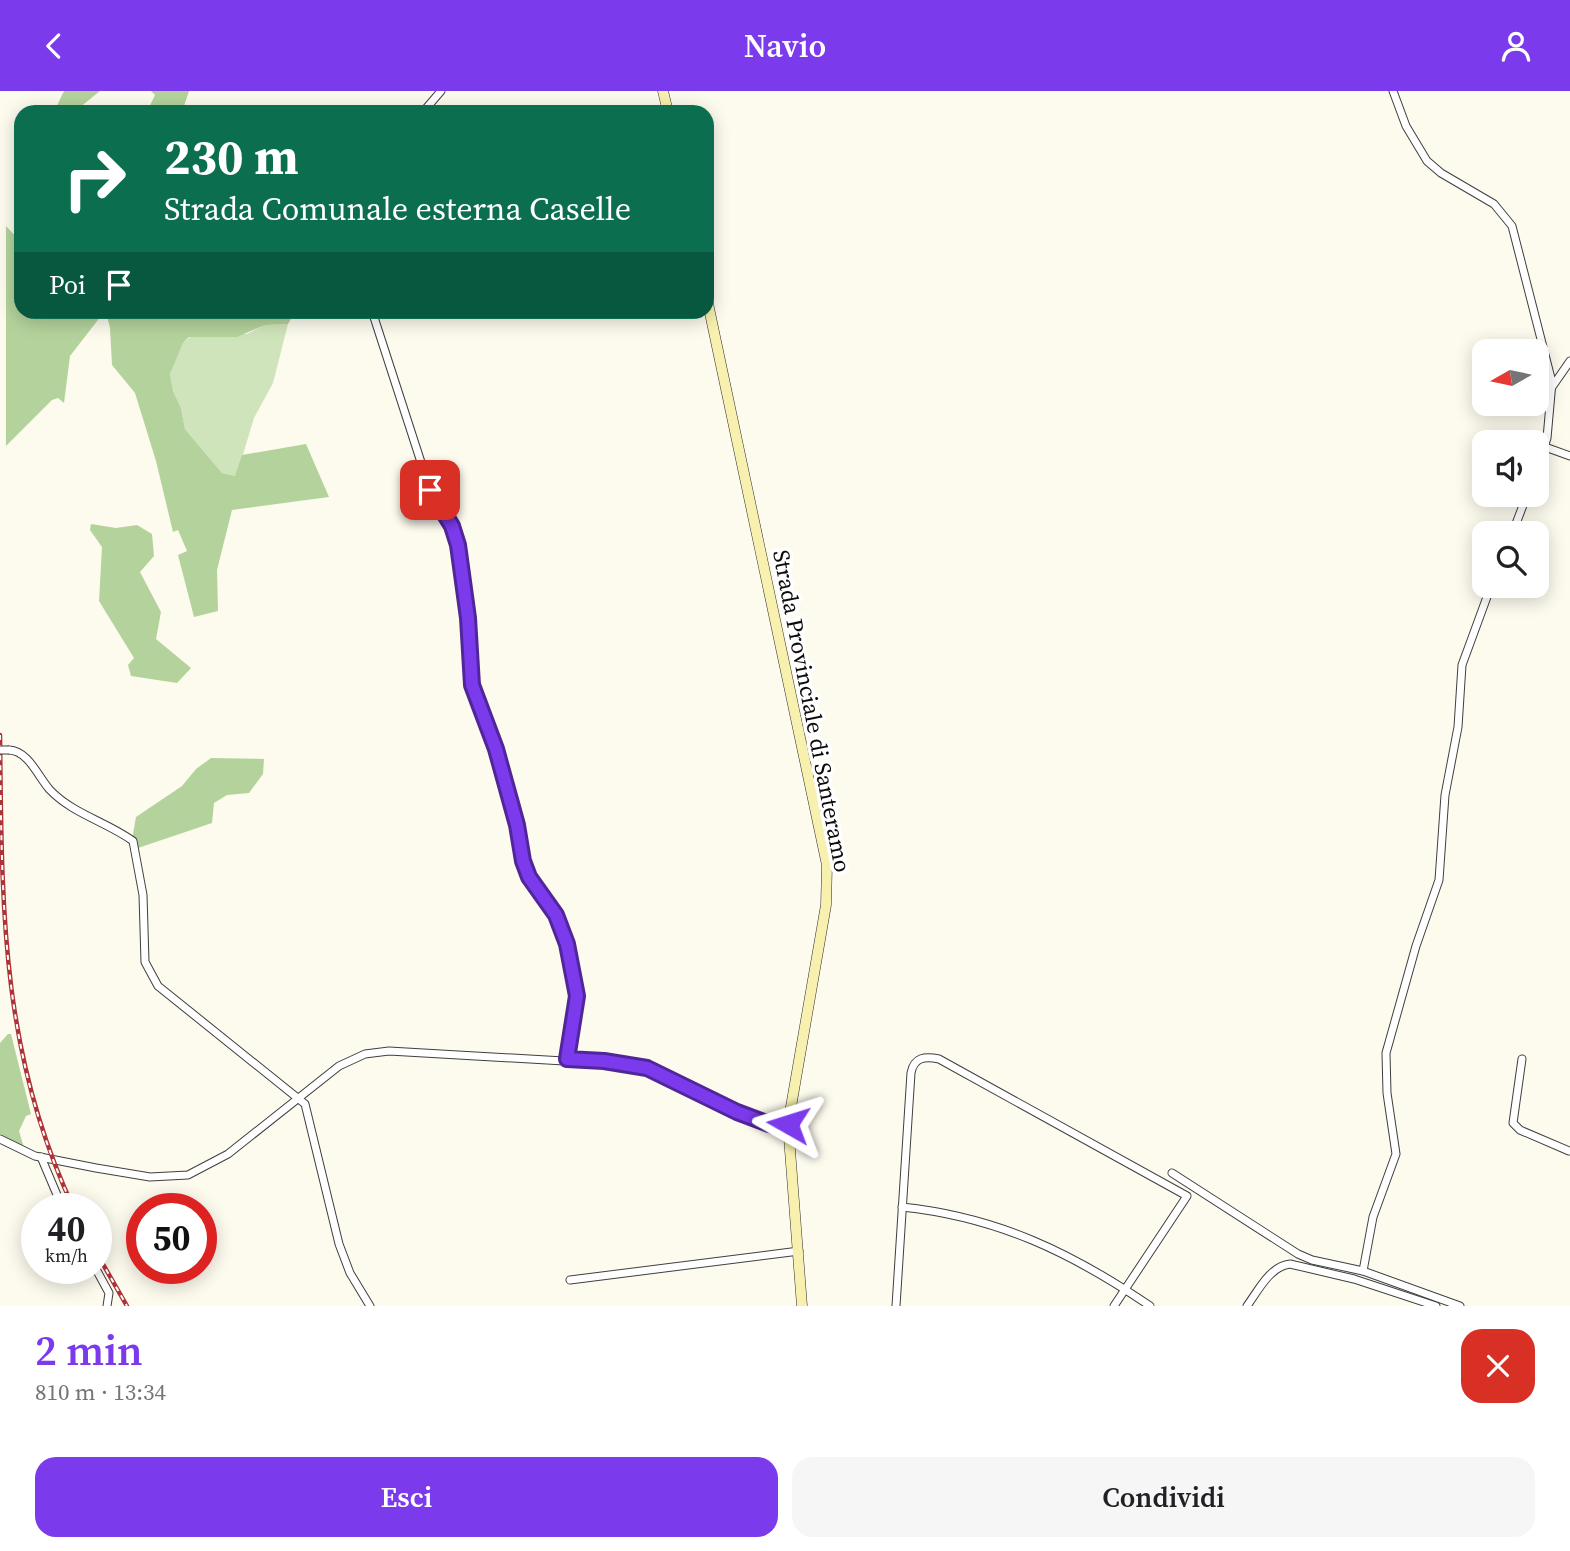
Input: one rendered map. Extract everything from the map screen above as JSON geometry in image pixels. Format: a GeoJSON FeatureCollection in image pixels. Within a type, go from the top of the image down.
{"type":"FeatureCollection","features":[{"type":"Feature","properties":{"kind":"main road","name":"Strada Provinciale di Santeramo"},"geometry":{"type":"LineString","coordinates":[[711,319],[827,865],[826,905],[795,1073],[789,1128],[804,1306]]}},
{"type":"Feature","properties":{"kind":"street"},"geometry":{"type":"LineString","coordinates":[[429,105],[441,91]]}},
{"type":"Feature","properties":{"kind":"street"},"geometry":{"type":"LineString","coordinates":[[1393,91],[1406,126],[1427,160],[1441,173],[1494,204],[1512,226],[1552,387],[1547,430]]}},
{"type":"Feature","properties":{"kind":"street"},"geometry":{"type":"LineString","coordinates":[[375,319],[430,490],[452,526],[458,545],[468,618],[472,685],[496,749],[517,825],[523,861],[529,877],[556,915],[567,944],[577,996],[567,1059]]}},
{"type":"Feature","properties":{"kind":"street"},"geometry":{"type":"LineString","coordinates":[[1552,387],[1570,362]]}},
{"type":"Feature","properties":{"kind":"street"},"geometry":{"type":"LineString","coordinates":[[1549,448],[1570,456]]}},
{"type":"Feature","properties":{"kind":"street"},"geometry":{"type":"LineString","coordinates":[[1363,1271],[1373,1217],[1396,1154],[1387,1093],[1387,1053],[1416,946],[1439,880],[1444,795],[1458,727],[1462,665],[1487,598]]}},
{"type":"Feature","properties":{"kind":"street"},"geometry":{"type":"LineString","coordinates":[[0,750],[18,752],[25,757],[49,789],[71,807],[133,841],[143,895],[145,962],[158,986],[231,1047],[300,1098],[307,1112],[342,1255],[370,1306]]}},
{"type":"Feature","properties":{"kind":"street"},"geometry":{"type":"LineString","coordinates":[[0,1139],[41,1157],[150,1177],[188,1175],[218,1162],[339,1066],[365,1053],[380,1051],[567,1059],[614,1062],[647,1068],[737,1112],[789,1128]]}},
{"type":"Feature","properties":{"kind":"street"},"geometry":{"type":"LineString","coordinates":[[896,1306],[912,1064],[917,1059],[930,1057],[939,1059],[1186,1196],[1114,1306]]}},
{"type":"Feature","properties":{"kind":"street"},"geometry":{"type":"LineString","coordinates":[[1522,1059],[1513,1123],[1520,1130],[1569,1151]]}},
{"type":"Feature","properties":{"kind":"street"},"geometry":{"type":"LineString","coordinates":[[41,1157],[56,1193]]}},
{"type":"Feature","properties":{"kind":"street"},"geometry":{"type":"LineString","coordinates":[[1172,1173],[1295,1252],[1312,1260],[1363,1271],[1460,1306]]}},
{"type":"Feature","properties":{"kind":"street"},"geometry":{"type":"LineString","coordinates":[[902,1207],[941,1213],[1009,1230],[1073,1257],[1150,1306]]}},
{"type":"Feature","properties":{"kind":"street"},"geometry":{"type":"LineString","coordinates":[[1290,1264],[1295,1252]]}},
{"type":"Feature","properties":{"kind":"street"},"geometry":{"type":"LineString","coordinates":[[570,1280],[799,1254]]}},
{"type":"Feature","properties":{"kind":"street"},"geometry":{"type":"LineString","coordinates":[[1247,1306],[1273,1271],[1282,1265],[1290,1264],[1354,1279],[1436,1306]]}},
{"type":"Feature","properties":{"kind":"street"},"geometry":{"type":"LineString","coordinates":[[104,1284],[109,1293],[107,1306]]}},
{"type":"Feature","properties":{"kind":"green space"},"geometry":{"type":"Polygon","coordinates":[[[64,91],[100,91],[83,105],[57,105],[64,91]]]}},
{"type":"Feature","properties":{"kind":"green space"},"geometry":{"type":"Polygon","coordinates":[[[151,91],[189,91],[184,105],[150,105],[155,95],[151,91]]]}},
{"type":"Feature","properties":{"kind":"green space"},"geometry":{"type":"Polygon","coordinates":[[[6,226],[14,235],[14,319],[99,319],[70,356],[64,403],[58,398],[52,400],[6,446],[6,226]]]}},
{"type":"Feature","properties":{"kind":"green space"},"geometry":{"type":"Polygon","coordinates":[[[108,319],[291,319],[288,324],[265,325],[237,337],[189,337],[183,343],[170,374],[185,429],[222,473],[235,476],[242,455],[306,444],[329,497],[232,510],[217,570],[218,611],[194,617],[178,555],[187,551],[178,530],[173,532],[156,461],[135,393],[112,365],[108,319]]]}},
{"type":"Feature","properties":{"kind":"green space"},"geometry":{"type":"Polygon","coordinates":[[[288,324],[273,383],[254,418],[238,471],[235,476],[222,473],[185,429],[181,408],[173,391],[170,374],[173,365],[183,343],[193,335],[247,334],[265,325],[288,324]]]}},
{"type":"Feature","properties":{"kind":"green space"},"geometry":{"type":"Polygon","coordinates":[[[91,524],[116,528],[137,525],[152,534],[154,556],[140,572],[161,612],[156,639],[191,668],[177,683],[131,676],[128,665],[134,658],[99,601],[102,547],[90,530],[91,524]]]}},
{"type":"Feature","properties":{"kind":"green space"},"geometry":{"type":"Polygon","coordinates":[[[211,758],[264,759],[263,774],[249,793],[227,795],[214,803],[212,823],[138,848],[132,840],[136,817],[182,786],[196,769],[211,758]]]}},
{"type":"Feature","properties":{"kind":"green space"},"geometry":{"type":"Polygon","coordinates":[[[11,1034],[31,1114],[26,1116],[19,1131],[25,1151],[0,1134],[0,1043],[11,1034]]]}},
{"type":"Feature","properties":{"kind":"railway"},"geometry":{"type":"LineString","coordinates":[[0,735],[2,859],[10,977],[32,1093],[50,1151],[67,1193]]}},
{"type":"Feature","properties":{"kind":"railway"},"geometry":{"type":"LineString","coordinates":[[112,1280],[127,1306]]}},
{"type":"Feature","properties":{"kind":"route"},"geometry":{"type":"LineString","coordinates":[[430,490],[452,526],[458,545],[468,618],[472,685],[492,735],[517,825],[523,861],[529,877],[561,924],[567,944],[577,996],[567,1059],[624,1063],[647,1068],[737,1112],[769,1124],[789,1128],[788,1124]]}}]}
